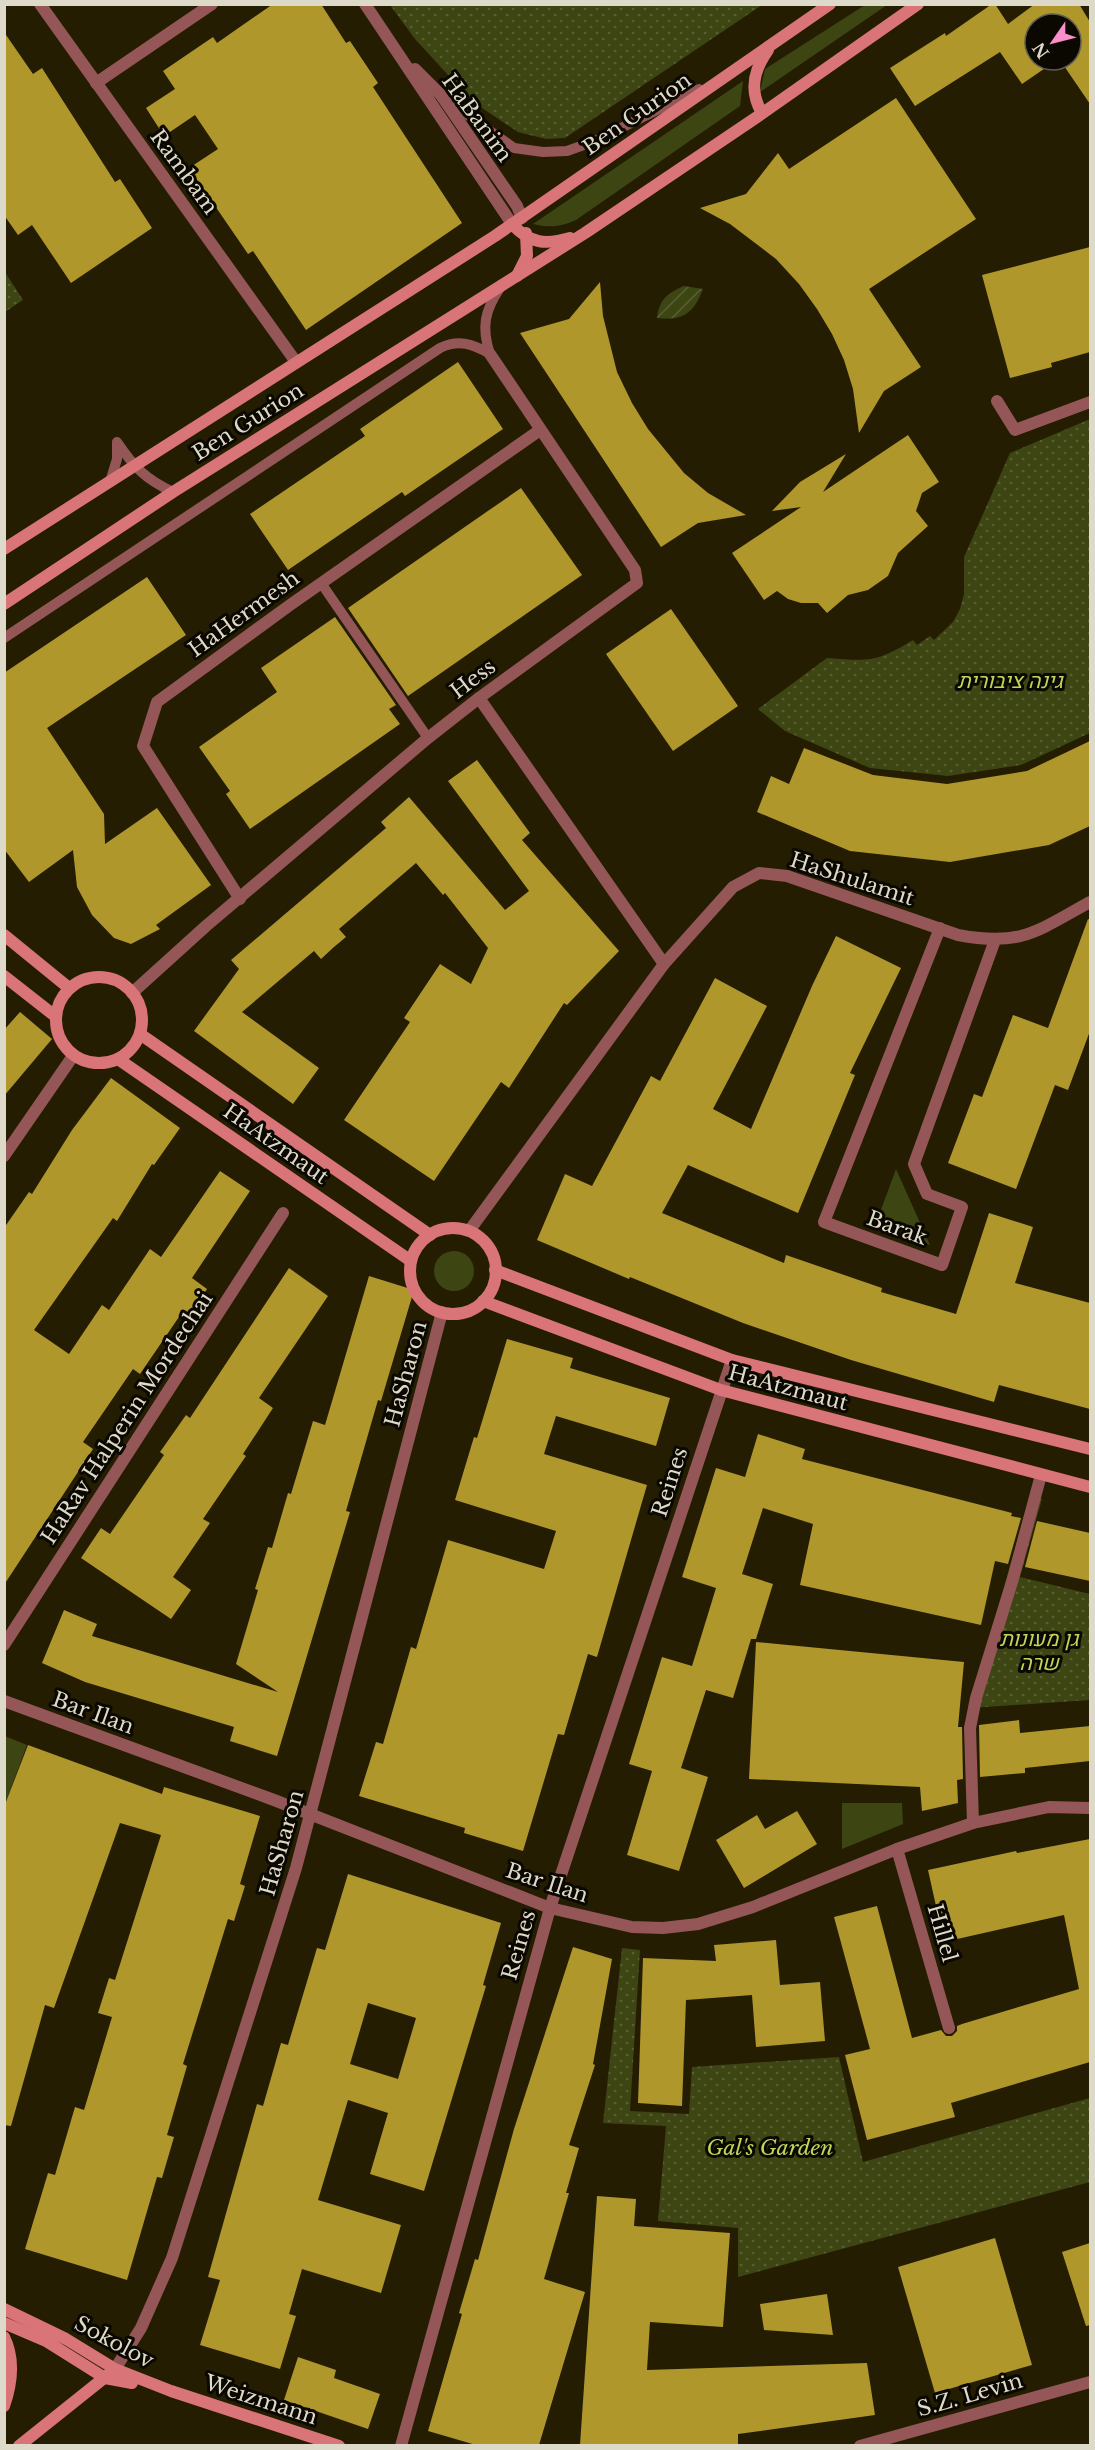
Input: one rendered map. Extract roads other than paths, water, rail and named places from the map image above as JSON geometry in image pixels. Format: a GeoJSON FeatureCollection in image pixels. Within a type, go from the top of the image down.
{"type":"FeatureCollection","features":[{"type":"Feature","properties":{"kind":"street","name":"Rambam"},"geometry":{"type":"LineString","coordinates":[[40,4],[296,362]]}},
{"type":"Feature","properties":{"kind":"street"},"geometry":{"type":"LineString","coordinates":[[96,83],[212,4]]}},
{"type":"Feature","properties":{"kind":"street","name":"HaBanim"},"geometry":{"type":"LineString","coordinates":[[365,4],[495,199],[503,216],[503,227],[495,236]]}},
{"type":"Feature","properties":{"kind":"street","name":"Ben Gurion"},"geometry":{"type":"LineString","coordinates":[[4,549],[495,236],[830,4]]}},
{"type":"Feature","properties":{"kind":"street","name":"Ben Gurion"},"geometry":{"type":"LineString","coordinates":[[4,604],[173,492],[585,233],[918,4]]}},
{"type":"Feature","properties":{"kind":"street","name":"Ben Gurion"},"geometry":{"type":"LineString","coordinates":[[762,113],[753,99],[756,71],[774,42]]}},
{"type":"Feature","properties":{"kind":"street","name":"HaBanim"},"geometry":{"type":"LineString","coordinates":[[393,47],[441,96],[517,206],[517,221]]}},
{"type":"Feature","properties":{"kind":"street","name":"HaBanim"},"geometry":{"type":"LineString","coordinates":[[495,199],[517,221]]}},
{"type":"Feature","properties":{"kind":"street"},"geometry":{"type":"LineString","coordinates":[[516,278],[527,256],[528,239],[517,221]]}},
{"type":"Feature","properties":{"kind":"street","name":"Ben Gurion"},"geometry":{"type":"LineString","coordinates":[[528,239],[557,242],[585,233]]}},
{"type":"Feature","properties":{"kind":"street","name":"Hess"},"geometry":{"type":"LineString","coordinates":[[132,993],[206,926],[429,738],[479,698],[637,583],[635,570],[490,354]]}},
{"type":"Feature","properties":{"kind":"street"},"geometry":{"type":"LineString","coordinates":[[997,401],[1015,430],[1090,402]]}},
{"type":"Feature","properties":{"kind":"street","name":"HaHermesh"},"geometry":{"type":"LineString","coordinates":[[240,898],[143,746],[157,702],[321,583],[540,430]]}},
{"type":"Feature","properties":{"kind":"street"},"geometry":{"type":"LineString","coordinates":[[469,1231],[664,964],[479,698]]}},
{"type":"Feature","properties":{"kind":"street","name":"HaShulamit"},"geometry":{"type":"LineString","coordinates":[[664,964],[733,887],[759,873],[787,876],[958,935],[996,940],[1029,935],[1090,902]]}},
{"type":"Feature","properties":{"kind":"street","name":"Barak"},"geometry":{"type":"LineString","coordinates":[[940,928],[824,1222],[942,1265],[962,1207],[927,1194],[914,1164],[996,940]]}},
{"type":"Feature","properties":{"kind":"street"},"geometry":{"type":"LineString","coordinates":[[4,935],[69,988]]}},
{"type":"Feature","properties":{"kind":"street"},"geometry":{"type":"LineString","coordinates":[[4,976],[55,1016]]}},
{"type":"Feature","properties":{"kind":"street"},"geometry":{"type":"LineString","coordinates":[[90,977],[102,977],[113,979],[132,993],[142,1012],[141,1034],[128,1053],[107,1064],[95,1064],[83,1062],[62,1045],[56,1031],[55,1016],[57,1005],[69,988],[90,977]]}},
{"type":"Feature","properties":{"kind":"street","name":"HaAtzmaut"},"geometry":{"type":"LineString","coordinates":[[141,1034],[430,1235]]}},
{"type":"Feature","properties":{"kind":"street"},"geometry":{"type":"LineString","coordinates":[[4,1156],[73,1056]]}},
{"type":"Feature","properties":{"kind":"street","name":"HaAtzmaut"},"geometry":{"type":"LineString","coordinates":[[118,1059],[411,1261]]}},
{"type":"Feature","properties":{"kind":"street","name":"HaRav Halperin Mordechai"},"geometry":{"type":"LineString","coordinates":[[4,1645],[283,1213]]}},
{"type":"Feature","properties":{"kind":"street"},"geometry":{"type":"LineString","coordinates":[[446,1228],[469,1231],[488,1247],[495,1270],[494,1282],[483,1301],[464,1312],[453,1314],[430,1307],[416,1293],[410,1274],[411,1261],[416,1248],[430,1235],[446,1228]]}},
{"type":"Feature","properties":{"kind":"street","name":"HaAtzmaut"},"geometry":{"type":"LineString","coordinates":[[495,1270],[732,1360],[1090,1449]]}},
{"type":"Feature","properties":{"kind":"street","name":"HaAtzmaut"},"geometry":{"type":"LineString","coordinates":[[483,1301],[721,1390],[1090,1488]]}},
{"type":"Feature","properties":{"kind":"street","name":"HaSharon"},"geometry":{"type":"LineString","coordinates":[[115,2369],[141,2328],[172,2258],[311,1815],[442,1312]]}},
{"type":"Feature","properties":{"kind":"street","name":"Reines"},"geometry":{"type":"LineString","coordinates":[[401,2445],[550,1908],[732,1360]]}},
{"type":"Feature","properties":{"kind":"street"},"geometry":{"type":"LineString","coordinates":[[973,1823],[970,1736],[972,1718],[1041,1475]]}},
{"type":"Feature","properties":{"kind":"street","name":"Bar Ilan"},"geometry":{"type":"LineString","coordinates":[[4,1701],[311,1815],[550,1908],[632,1927],[663,1928],[698,1924],[783,1896],[897,1849],[973,1823],[1049,1807],[1090,1808]]}},
{"type":"Feature","properties":{"kind":"street","name":"Hillel"},"geometry":{"type":"LineString","coordinates":[[897,1849],[950,2028]]}},
{"type":"Feature","properties":{"kind":"street","name":"Sokolov"},"geometry":{"type":"LineString","coordinates":[[4,2309],[66,2339],[115,2369],[171,2391]]}},
{"type":"Feature","properties":{"kind":"street","name":"Sokolov"},"geometry":{"type":"LineString","coordinates":[[4,2323],[46,2341],[105,2378],[171,2391]]}},
{"type":"Feature","properties":{"kind":"street"},"geometry":{"type":"LineString","coordinates":[[4,2337],[10,2348],[11,2384],[4,2406]]}},
{"type":"Feature","properties":{"kind":"street"},"geometry":{"type":"LineString","coordinates":[[19,2445],[115,2369]]}},
{"type":"Feature","properties":{"kind":"street","name":"S.Z. Levin"},"geometry":{"type":"LineString","coordinates":[[860,2445],[1090,2382]]}},
{"type":"Feature","properties":{"kind":"street","name":"Weizmann"},"geometry":{"type":"LineString","coordinates":[[171,2391],[339,2445]]}},
{"type":"Feature","properties":{"kind":"lane"},"geometry":{"type":"LineString","coordinates":[[441,96],[514,148],[543,152],[567,152],[595,141],[724,77]]}},
{"type":"Feature","properties":{"kind":"lane"},"geometry":{"type":"LineString","coordinates":[[490,354],[485,338],[485,323],[489,304],[500,288]]}},
{"type":"Feature","properties":{"kind":"lane"},"geometry":{"type":"LineString","coordinates":[[4,638],[440,348],[450,343],[462,342],[473,344],[490,354]]}},
{"type":"Feature","properties":{"kind":"lane"},"geometry":{"type":"LineString","coordinates":[[110,482],[117,459],[117,442],[133,466],[151,482],[173,492]]}},
{"type":"Feature","properties":{"kind":"lane"},"geometry":{"type":"LineString","coordinates":[[321,583],[429,738]]}},
{"type":"Feature","properties":{"kind":"park label","name":"גינה ציבורית"},"geometry":{"type":"Point","coordinates":[1010,681]}},
{"type":"Feature","properties":{"kind":"park label","name":"גן מעונות שרה"},"geometry":{"type":"Point","coordinates":[1039,1651]}},
{"type":"Feature","properties":{"kind":"park label","name":"Gal's Garden"},"geometry":{"type":"Point","coordinates":[770,2148]}}]}
